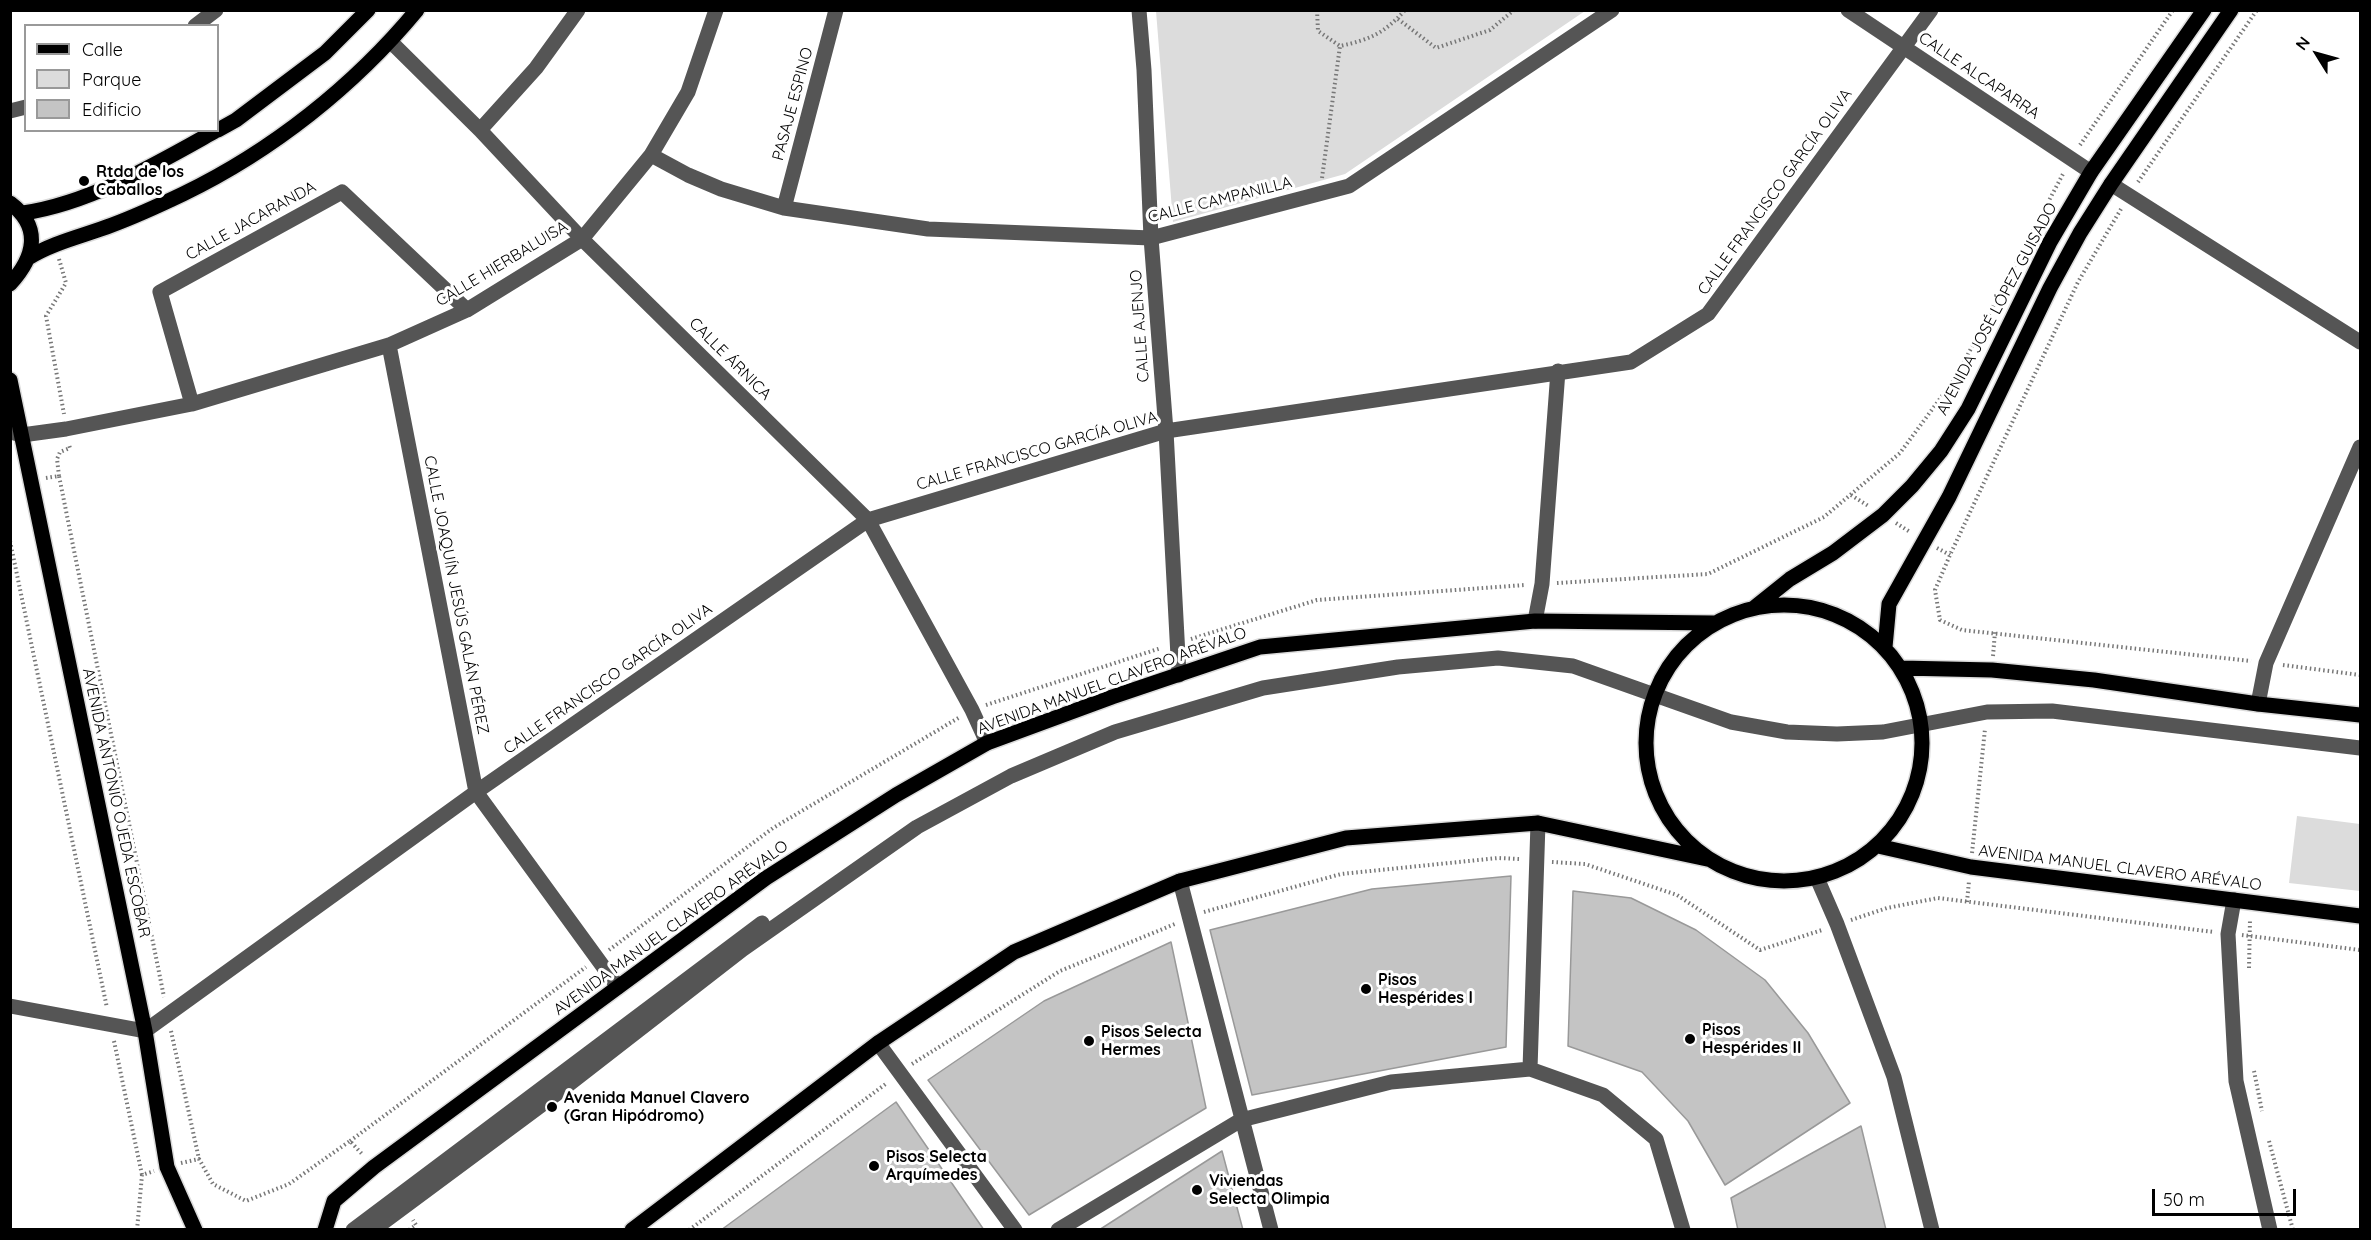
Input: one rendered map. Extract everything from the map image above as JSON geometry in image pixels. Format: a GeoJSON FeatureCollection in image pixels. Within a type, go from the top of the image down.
{"type":"FeatureCollection","features":[{"type":"Feature","properties":{"kind":"main road"},"geometry":{"type":"LineString","coordinates":[[28,258],[46,247],[112,225],[184,193],[230,168],[286,131],[351,82],[391,42],[417,10]]}},
{"type":"Feature","properties":{"kind":"main road","name":"AVENIDA JOSÉ LÓPEZ GUISADO"},"geometry":{"type":"LineString","coordinates":[[1754,608],[1790,579],[1833,553],[1883,515],[1912,486],[1941,451],[1968,409],[2050,242],[2091,172],[2204,10]]}},
{"type":"Feature","properties":{"kind":"main road"},"geometry":{"type":"LineString","coordinates":[[1885,647],[1889,604],[1949,497],[2050,288],[2080,233],[2111,184],[2231,10]]}},
{"type":"Feature","properties":{"kind":"main road"},"geometry":{"type":"LineString","coordinates":[[219,129],[236,120],[325,53],[363,12]]}},
{"type":"Feature","properties":{"kind":"main road"},"geometry":{"type":"LineString","coordinates":[[23,213],[57,205],[105,188],[158,164],[214,132]]}},
{"type":"Feature","properties":{"kind":"main road"},"geometry":{"type":"LineString","coordinates":[[10,203],[23,213],[33,234],[28,258],[21,273],[10,284]]}},
{"type":"Feature","properties":{"kind":"main road","name":"AVENIDA ANTONIO OJEDA ESCOBAR"},"geometry":{"type":"LineString","coordinates":[[10,380],[16,434],[145,1031],[167,1167],[195,1230]]}},
{"type":"Feature","properties":{"kind":"main road"},"geometry":{"type":"LineString","coordinates":[[1790,604],[1825,610],[1857,625],[1885,647],[1901,668],[1914,695],[1922,725],[1920,769],[1905,811],[1878,846],[1849,866],[1817,878],[1779,882],[1741,876],[1707,859],[1678,835],[1658,803],[1647,767],[1646,730],[1654,693],[1669,665],[1690,641],[1715,623],[1754,608],[1790,604]]}},
{"type":"Feature","properties":{"kind":"main road","name":"AVENIDA MANUEL CLAVERO ARÉVALO"},"geometry":{"type":"LineString","coordinates":[[325,1230],[334,1201],[374,1167],[766,878],[896,795],[987,743],[1260,647],[1535,621],[1715,623]]}},
{"type":"Feature","properties":{"kind":"main road"},"geometry":{"type":"LineString","coordinates":[[1901,668],[1992,670],[2094,680],[2258,704],[2361,715]]}},
{"type":"Feature","properties":{"kind":"main road"},"geometry":{"type":"LineString","coordinates":[[632,1230],[878,1042],[1014,952],[1180,881],[1346,838],[1538,823],[1707,859]]}},
{"type":"Feature","properties":{"kind":"main road","name":"AVENIDA MANUEL CLAVERO ARÉVALO"},"geometry":{"type":"LineString","coordinates":[[1878,846],[1971,867],[2361,916]]}},
{"type":"Feature","properties":{"kind":"street"},"geometry":{"type":"LineString","coordinates":[[198,24],[216,10]]}},
{"type":"Feature","properties":{"kind":"street"},"geometry":{"type":"LineString","coordinates":[[480,130],[536,68],[578,10]]}},
{"type":"Feature","properties":{"kind":"street","name":"CALLE HIERBALUISA"},"geometry":{"type":"LineString","coordinates":[[16,434],[192,404],[390,345],[467,310],[582,239],[651,155],[688,92],[716,10]]}},
{"type":"Feature","properties":{"kind":"street","name":"PASAJE ESPINO"},"geometry":{"type":"LineString","coordinates":[[784,207],[836,10]]}},
{"type":"Feature","properties":{"kind":"street","name":"CALLE AJENJO"},"geometry":{"type":"LineString","coordinates":[[1139,10],[1179,675]]}},
{"type":"Feature","properties":{"kind":"street","name":"CALLE CAMPANILLA"},"geometry":{"type":"LineString","coordinates":[[651,155],[688,175],[721,189],[784,207],[928,230],[1151,238],[1349,186],[1612,10]]}},
{"type":"Feature","properties":{"kind":"street","name":"CALLE ALCAPARRA"},"geometry":{"type":"LineString","coordinates":[[1848,10],[2091,172]]}},
{"type":"Feature","properties":{"kind":"street","name":"CALLE FRANCISCO GARCÍA OLIVA"},"geometry":{"type":"LineString","coordinates":[[145,1031],[476,792],[868,520],[1166,431],[1558,371],[1631,362],[1708,314],[1931,10]]}},
{"type":"Feature","properties":{"kind":"street","name":"CALLE ÁRNICA"},"geometry":{"type":"LineString","coordinates":[[391,42],[480,130],[582,239],[868,520],[972,710],[987,743]]}},
{"type":"Feature","properties":{"kind":"street"},"geometry":{"type":"LineString","coordinates":[[2111,184],[2361,342]]}},
{"type":"Feature","properties":{"kind":"street","name":"CALLE JACARANDA"},"geometry":{"type":"LineString","coordinates":[[192,404],[160,292],[342,192],[467,310]]}},
{"type":"Feature","properties":{"kind":"street","name":"CALLE JOAQUÍN JESÚS GALÁN PÉREZ"},"geometry":{"type":"LineString","coordinates":[[390,345],[476,792],[618,987]]}},
{"type":"Feature","properties":{"kind":"street"},"geometry":{"type":"LineString","coordinates":[[1535,621],[1542,584],[1558,371]]}},
{"type":"Feature","properties":{"kind":"street"},"geometry":{"type":"LineString","coordinates":[[2258,704],[2266,663],[2361,447]]}},
{"type":"Feature","properties":{"kind":"street"},"geometry":{"type":"LineString","coordinates":[[353,1230],[735,941],[909,820],[1005,770],[1057,747],[1181,702],[1261,680],[1390,659],[1501,651],[1574,659],[1623,675],[1685,707],[1731,722],[1787,732],[1837,734],[1883,732],[1987,712],[2052,711],[2361,748]]}},
{"type":"Feature","properties":{"kind":"street"},"geometry":{"type":"LineString","coordinates":[[373,1230],[405,1208],[742,949],[908,833],[1011,776],[1115,732],[1263,688],[1398,667],[1498,658],[1573,666],[1654,693]]}},
{"type":"Feature","properties":{"kind":"street"},"geometry":{"type":"LineString","coordinates":[[1530,1069],[1538,823]]}},
{"type":"Feature","properties":{"kind":"street"},"geometry":{"type":"LineString","coordinates":[[1817,878],[1838,924],[1894,1077],[1932,1230]]}},
{"type":"Feature","properties":{"kind":"street"},"geometry":{"type":"LineString","coordinates":[[1180,881],[1271,1230]]}},
{"type":"Feature","properties":{"kind":"street"},"geometry":{"type":"LineString","coordinates":[[2234,900],[2228,934],[2236,1081],[2270,1230]]}},
{"type":"Feature","properties":{"kind":"street"},"geometry":{"type":"LineString","coordinates":[[10,1006],[145,1031]]}},
{"type":"Feature","properties":{"kind":"street"},"geometry":{"type":"LineString","coordinates":[[878,1042],[1015,1230]]}},
{"type":"Feature","properties":{"kind":"street"},"geometry":{"type":"LineString","coordinates":[[1058,1230],[1241,1119],[1391,1082],[1530,1069],[1603,1095],[1656,1139],[1683,1230]]}},
{"type":"Feature","properties":{"kind":"path"},"geometry":{"type":"LineString","coordinates":[[1317,10],[1318,30],[1340,46],[1368,40],[1398,19],[1406,10]]}},
{"type":"Feature","properties":{"kind":"path"},"geometry":{"type":"LineString","coordinates":[[1398,19],[1436,48],[1490,30],[1514,10]]}},
{"type":"Feature","properties":{"kind":"path"},"geometry":{"type":"LineString","coordinates":[[39,480],[59,476],[199,1159],[213,1184],[246,1201],[289,1184],[350,1141],[774,828],[972,710],[1317,600],[1708,574],[1824,518],[1900,453],[1956,377],[2071,159],[2173,10]]}},
{"type":"Feature","properties":{"kind":"path"},"geometry":{"type":"LineString","coordinates":[[2257,10],[2129,195],[2078,282],[1935,590],[1940,620],[1962,630],[2361,675]]}},
{"type":"Feature","properties":{"kind":"path"},"geometry":{"type":"LineString","coordinates":[[1320,194],[1340,46]]}},
{"type":"Feature","properties":{"kind":"path"},"geometry":{"type":"LineString","coordinates":[[1851,495],[1950,555]]}},
{"type":"Feature","properties":{"kind":"path"},"geometry":{"type":"LineString","coordinates":[[10,541],[142,1175],[137,1230]]}},
{"type":"Feature","properties":{"kind":"path"},"geometry":{"type":"LineString","coordinates":[[1992,670],[1995,632]]}},
{"type":"Feature","properties":{"kind":"path"},"geometry":{"type":"LineString","coordinates":[[1967,902],[1987,712]]}},
{"type":"Feature","properties":{"kind":"path"},"geometry":{"type":"LineString","coordinates":[[689,1230],[929,1052],[1060,971],[1190,918],[1341,874],[1497,858],[1585,864],[1677,895],[1760,951],[1887,908],[1938,898],[2361,950]]}},
{"type":"Feature","properties":{"kind":"path"},"geometry":{"type":"LineString","coordinates":[[2249,970],[2248,936],[2252,903]]}},
{"type":"Feature","properties":{"kind":"path"},"geometry":{"type":"LineString","coordinates":[[2252,1061],[2264,1120]]}},
{"type":"Feature","properties":{"kind":"path"},"geometry":{"type":"LineString","coordinates":[[2266,1132],[2293,1230]]}},
{"type":"Feature","properties":{"kind":"path"},"geometry":{"type":"LineString","coordinates":[[350,1141],[374,1167]]}},
{"type":"Feature","properties":{"kind":"path"},"geometry":{"type":"LineString","coordinates":[[142,1175],[199,1159]]}},
{"type":"Feature","properties":{"kind":"path"},"geometry":{"type":"LineString","coordinates":[[405,1208],[416,1225],[409,1230]]}},
{"type":"Feature","properties":{"kind":"green space"},"geometry":{"type":"Polygon","coordinates":[[[1156,10],[1585,11],[1345,174],[1173,222],[1156,10]]]}},
{"type":"Feature","properties":{"kind":"green space"},"geometry":{"type":"Polygon","coordinates":[[[2297,816],[2360,824],[2360,891],[2289,883],[2297,816]]]}},
{"type":"Feature","properties":{"kind":"building","name":"Pisos Hespérides I"},"geometry":{"type":"Polygon","coordinates":[[[1511,876],[1506,1047],[1252,1095],[1210,930],[1372,889],[1511,876]]]}},
{"type":"Feature","properties":{"kind":"building","name":"Pisos Hespérides II"},"geometry":{"type":"Polygon","coordinates":[[[1573,891],[1631,898],[1696,930],[1765,980],[1808,1033],[1850,1103],[1725,1185],[1688,1121],[1642,1072],[1568,1046],[1573,891]]]}},
{"type":"Feature","properties":{"kind":"building","name":"Pisos Selecta Hermes"},"geometry":{"type":"Polygon","coordinates":[[[1171,942],[1206,1108],[1029,1215],[928,1080],[1044,1001],[1171,942]]]}},
{"type":"Feature","properties":{"kind":"building","name":"Pisos Selecta Arquímedes"},"geometry":{"type":"Polygon","coordinates":[[[896,1102],[984,1230],[721,1230],[896,1102]]]}},
{"type":"Feature","properties":{"kind":"building"},"geometry":{"type":"Polygon","coordinates":[[[1861,1126],[1886,1230],[1738,1230],[1731,1198],[1861,1126]]]}},
{"type":"Feature","properties":{"kind":"building","name":"Viviendas Selecta Olimpia"},"geometry":{"type":"Polygon","coordinates":[[[1222,1151],[1243,1230],[1099,1230],[1222,1151]]]}},
{"type":"Feature","properties":{"kind":"place","name":"Rtda de los Caballos"},"geometry":{"type":"Point","coordinates":[84,181]}},
{"type":"Feature","properties":{"kind":"place","name":"Pisos Hespérides I"},"geometry":{"type":"Point","coordinates":[1366,989]}},
{"type":"Feature","properties":{"kind":"place","name":"Pisos Hespérides II"},"geometry":{"type":"Point","coordinates":[1690,1039]}},
{"type":"Feature","properties":{"kind":"place","name":"Pisos Selecta Hermes"},"geometry":{"type":"Point","coordinates":[1089,1041]}},
{"type":"Feature","properties":{"kind":"place","name":"Avenida Manuel Clavero (Gran Hipódromo)"},"geometry":{"type":"Point","coordinates":[552,1107]}},
{"type":"Feature","properties":{"kind":"place","name":"Pisos Selecta Arquímedes"},"geometry":{"type":"Point","coordinates":[874,1166]}},
{"type":"Feature","properties":{"kind":"place","name":"Viviendas Selecta Olimpia"},"geometry":{"type":"Point","coordinates":[1197,1190]}}]}
